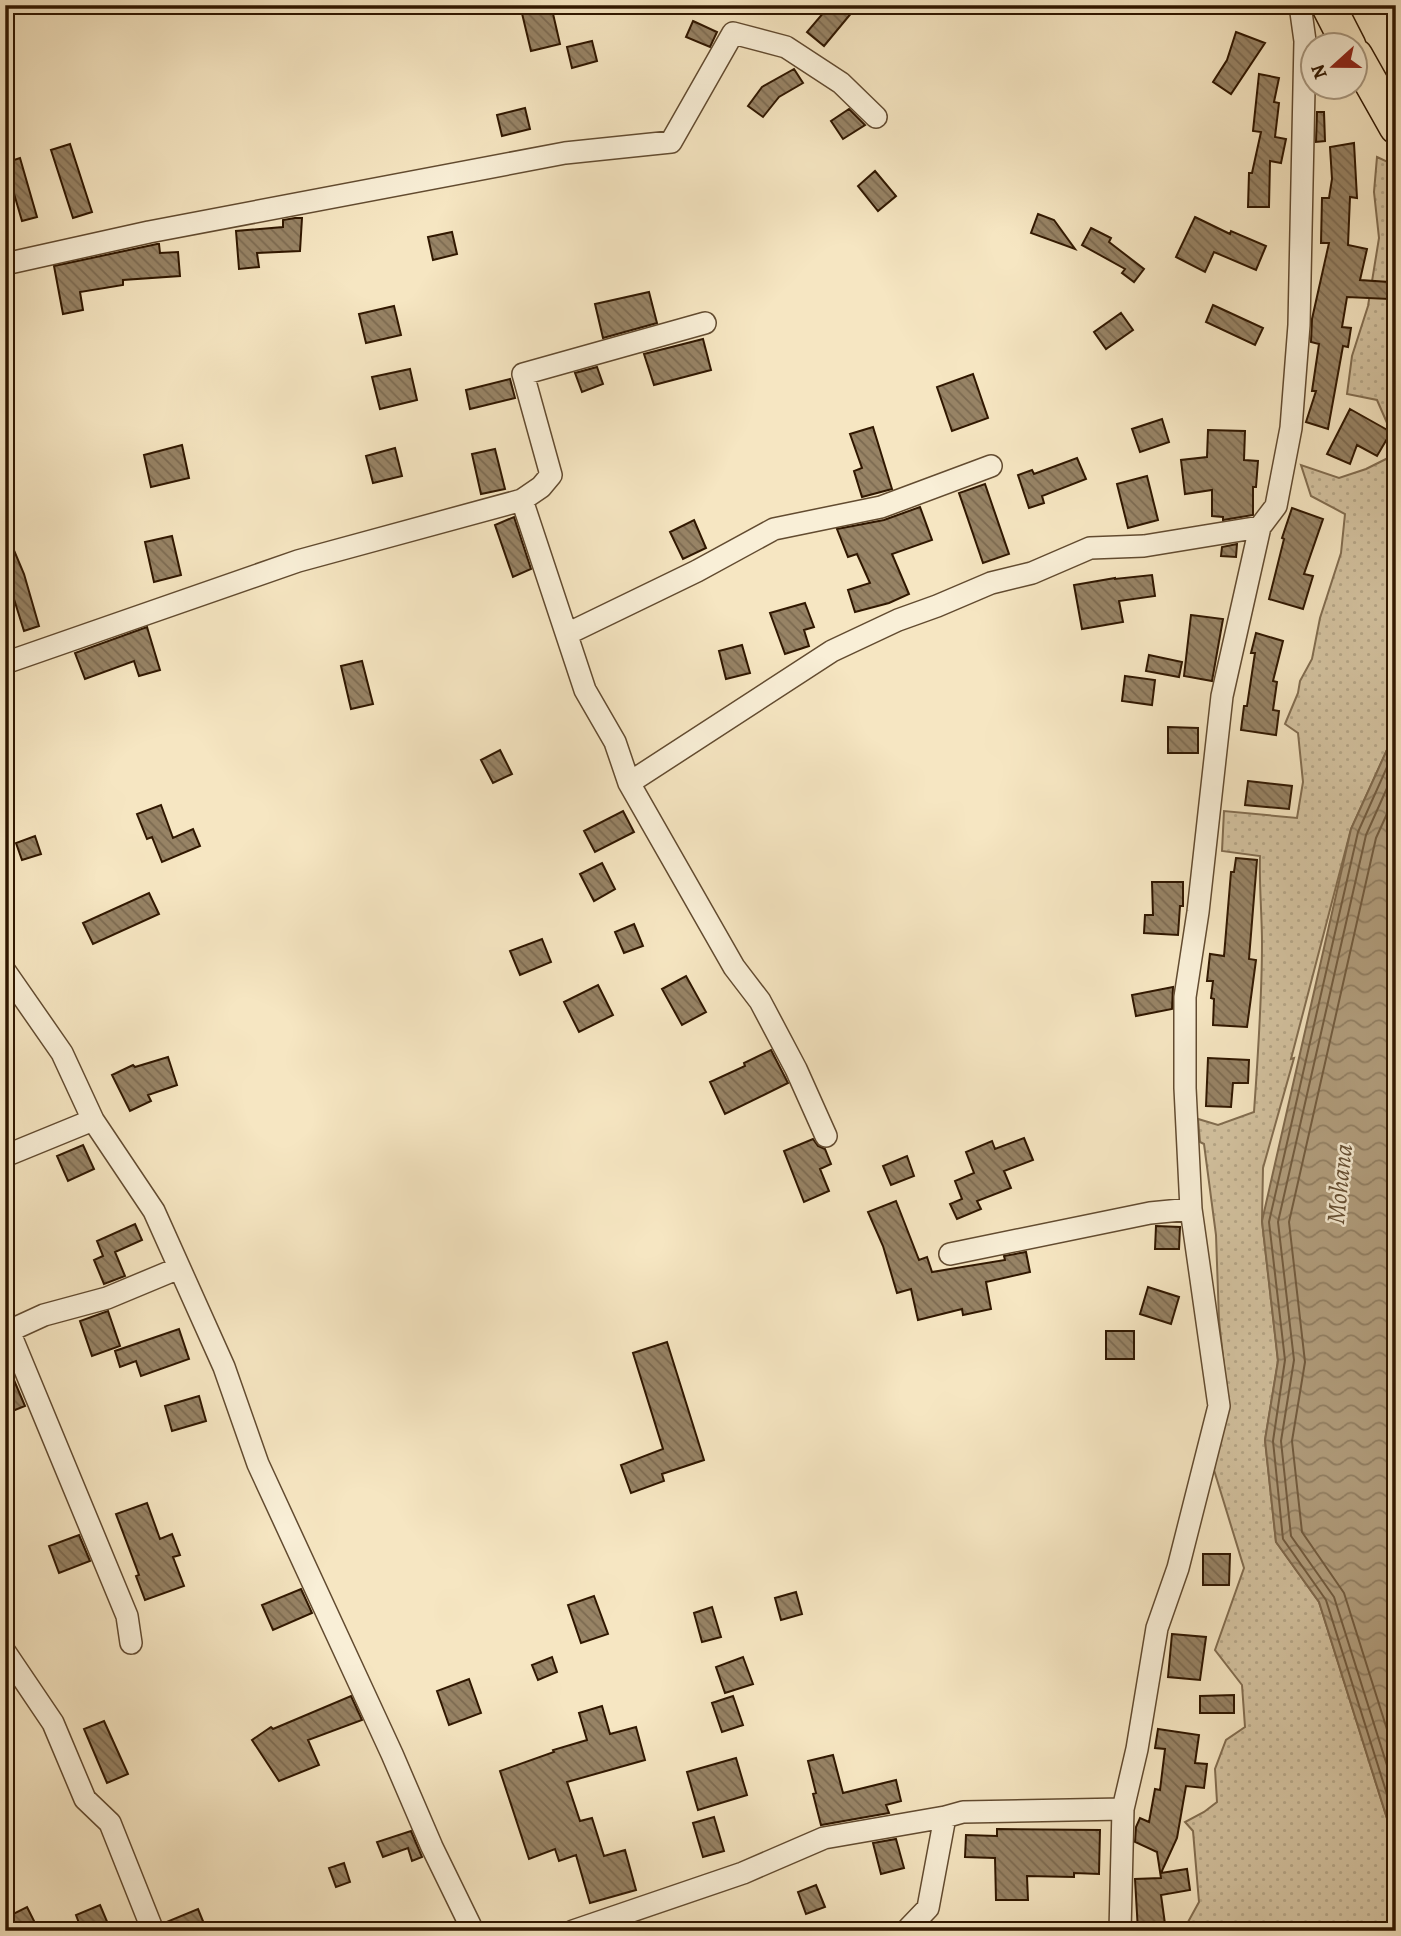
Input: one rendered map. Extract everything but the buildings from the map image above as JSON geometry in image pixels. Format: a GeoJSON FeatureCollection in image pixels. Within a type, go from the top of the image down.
{"type":"FeatureCollection","features":[{"type":"Feature","properties":{"kind":"main road"},"geometry":{"type":"LineString","coordinates":[[1328,5],[1342,32]]}},
{"type":"Feature","properties":{"kind":"main road"},"geometry":{"type":"LineString","coordinates":[[1370,81],[1396,127]]}},
{"type":"Feature","properties":{"kind":"street"},"geometry":{"type":"LineString","coordinates":[[1120,1931],[1123,1809],[1137,1749],[1157,1628],[1178,1568],[1219,1406],[1191,1209],[1185,1088],[1185,997],[1198,912],[1222,696],[1259,527],[1276,506],[1291,428],[1299,325],[1306,41],[1300,5]]}},
{"type":"Feature","properties":{"kind":"street"},"geometry":{"type":"LineString","coordinates":[[5,264],[149,232],[565,153],[671,142],[733,33],[786,47],[841,83],[876,117]]}},
{"type":"Feature","properties":{"kind":"street"},"geometry":{"type":"LineString","coordinates":[[5,663],[298,561],[522,500],[551,475],[523,374],[705,323]]}},
{"type":"Feature","properties":{"kind":"street"},"geometry":{"type":"LineString","coordinates":[[567,634],[697,571],[774,529],[881,507],[991,466]]}},
{"type":"Feature","properties":{"kind":"street"},"geometry":{"type":"LineString","coordinates":[[522,500],[585,690],[615,742],[629,783],[734,967],[760,1001],[796,1069],[826,1136]]}},
{"type":"Feature","properties":{"kind":"street"},"geometry":{"type":"LineString","coordinates":[[629,783],[832,651],[898,620],[937,607],[990,583],[1032,573],[1090,548],[1144,546],[1259,527]]}},
{"type":"Feature","properties":{"kind":"street"},"geometry":{"type":"LineString","coordinates":[[5,971],[62,1053],[93,1120],[154,1211],[225,1367],[258,1464],[393,1754],[432,1847],[473,1931]]}},
{"type":"Feature","properties":{"kind":"street"},"geometry":{"type":"LineString","coordinates":[[5,1156],[93,1120]]}},
{"type":"Feature","properties":{"kind":"street"},"geometry":{"type":"LineString","coordinates":[[950,1254],[1150,1213],[1191,1209]]}},
{"type":"Feature","properties":{"kind":"street"},"geometry":{"type":"LineString","coordinates":[[131,1643],[127,1616],[9,1331],[44,1315],[107,1298],[179,1268]]}},
{"type":"Feature","properties":{"kind":"street"},"geometry":{"type":"LineString","coordinates":[[5,1652],[53,1723],[85,1799],[110,1823],[153,1931]]}},
{"type":"Feature","properties":{"kind":"street"},"geometry":{"type":"LineString","coordinates":[[573,1931],[743,1873],[824,1839],[963,1812],[1123,1809]]}},
{"type":"Feature","properties":{"kind":"street"},"geometry":{"type":"LineString","coordinates":[[906,1931],[928,1908],[945,1817]]}},
{"type":"Feature","properties":{"kind":"shaded area"},"geometry":{"type":"Polygon","coordinates":[[[1377,157],[1396,169],[1396,730],[1351,829],[1291,1059],[1294,1058],[1263,1168],[1262,1221],[1278,1361],[1265,1440],[1276,1542],[1319,1602],[1396,1847],[1396,1931],[1192,1931],[1188,1922],[1199,1902],[1193,1831],[1185,1822],[1217,1802],[1215,1769],[1226,1740],[1245,1727],[1242,1685],[1215,1650],[1244,1568],[1214,1470],[1227,1393],[1219,1320],[1216,1235],[1198,1119],[1218,1125],[1254,1112],[1261,1007],[1262,932],[1260,856],[1222,851],[1224,811],[1297,818],[1303,782],[1298,733],[1285,724],[1300,681],[1312,659],[1320,618],[1341,553],[1345,514],[1311,496],[1301,465],[1339,478],[1390,457],[1391,432],[1377,400],[1347,394],[1352,356],[1368,306],[1379,238],[1374,192],[1377,157]]]}},
{"type":"Feature","properties":{"kind":"water","name":"Mohana"},"geometry":{"type":"Polygon","coordinates":[[[1396,730],[1396,1847],[1319,1602],[1276,1542],[1265,1440],[1278,1361],[1262,1221],[1351,829],[1396,730]]]}}]}
